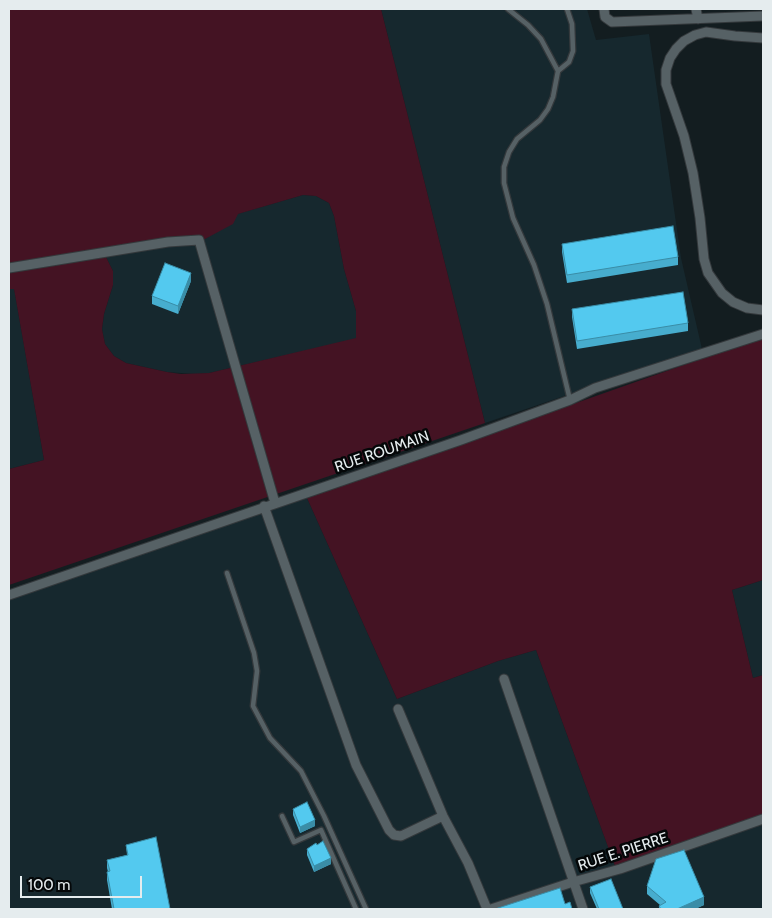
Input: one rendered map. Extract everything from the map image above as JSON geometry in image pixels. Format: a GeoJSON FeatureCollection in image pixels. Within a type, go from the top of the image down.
{"type":"FeatureCollection","features":[{"type":"Feature","properties":{"kind":"street"},"geometry":{"type":"LineString","coordinates":[[604,9],[605,17],[612,22],[763,16]]}},
{"type":"Feature","properties":{"kind":"street"},"geometry":{"type":"LineString","coordinates":[[696,9],[698,19]]}},
{"type":"Feature","properties":{"kind":"street"},"geometry":{"type":"LineString","coordinates":[[763,38],[706,32],[695,35],[684,41],[676,49],[670,58],[666,70],[666,84],[684,136],[693,174],[704,259],[708,273],[722,294],[733,302],[747,308],[763,310]]}},
{"type":"Feature","properties":{"kind":"street"},"geometry":{"type":"LineString","coordinates":[[9,268],[168,242],[199,240],[275,503]]}},
{"type":"Feature","properties":{"kind":"street","name":"RUE ROUMAIN"},"geometry":{"type":"LineString","coordinates":[[9,595],[461,440],[570,400],[596,388],[763,334]]}},
{"type":"Feature","properties":{"kind":"street"},"geometry":{"type":"LineString","coordinates":[[264,506],[356,764],[389,830],[394,835],[400,836],[443,816]]}},
{"type":"Feature","properties":{"kind":"street"},"geometry":{"type":"LineString","coordinates":[[504,679],[583,909]]}},
{"type":"Feature","properties":{"kind":"street"},"geometry":{"type":"LineString","coordinates":[[398,709],[443,816],[468,863],[487,909]]}},
{"type":"Feature","properties":{"kind":"street","name":"RUE E. PIERRE"},"geometry":{"type":"LineString","coordinates":[[491,909],[620,868],[763,819]]}},
{"type":"Feature","properties":{"kind":"lane"},"geometry":{"type":"LineString","coordinates":[[508,9],[528,25],[541,39],[558,72]]}},
{"type":"Feature","properties":{"kind":"lane"},"geometry":{"type":"LineString","coordinates":[[567,9],[574,35],[573,51],[569,62],[558,72],[553,97],[548,109],[540,120],[517,139],[509,152],[504,167],[504,183],[513,218],[534,265],[547,304],[570,400]]}},
{"type":"Feature","properties":{"kind":"lane"},"geometry":{"type":"LineString","coordinates":[[227,573],[254,652],[256,671],[253,706],[270,738],[300,770],[324,816],[366,909]]}},
{"type":"Feature","properties":{"kind":"lane"},"geometry":{"type":"LineString","coordinates":[[282,816],[294,842],[321,830],[356,909]]}},
{"type":"Feature","properties":{"kind":"shaded area"},"geometry":{"type":"Polygon","coordinates":[[[9,9],[381,9],[485,423],[9,585],[9,469],[44,460],[14,289],[9,289],[9,9]],[[303,195],[238,214],[233,224],[205,239],[106,257],[113,271],[113,285],[104,314],[102,329],[105,344],[114,356],[126,363],[181,374],[209,373],[356,338],[356,311],[344,269],[334,216],[329,203],[316,196],[303,195]]]}},
{"type":"Feature","properties":{"kind":"shaded area"},"geometry":{"type":"Polygon","coordinates":[[[381,9],[587,9],[596,40],[649,34],[681,258],[702,349],[485,423],[381,9]]]}},
{"type":"Feature","properties":{"kind":"shaded area"},"geometry":{"type":"Polygon","coordinates":[[[303,195],[316,196],[329,203],[334,216],[344,269],[356,311],[356,339],[209,373],[195,374],[167,372],[126,363],[114,356],[105,344],[102,329],[104,314],[113,285],[113,271],[106,257],[205,239],[237,214],[303,195]]]}},
{"type":"Feature","properties":{"kind":"shaded area"},"geometry":{"type":"Polygon","coordinates":[[[14,288],[44,460],[9,469],[9,289],[14,288]]]}},
{"type":"Feature","properties":{"kind":"shaded area"},"geometry":{"type":"Polygon","coordinates":[[[763,337],[763,580],[732,590],[753,678],[763,675],[763,815],[615,866],[536,650],[498,661],[397,699],[307,498],[763,337]]]}},
{"type":"Feature","properties":{"kind":"shaded area"},"geometry":{"type":"Polygon","coordinates":[[[307,498],[397,699],[498,661],[536,650],[615,866],[763,815],[763,909],[9,909],[9,597],[112,561],[307,498]]]}},
{"type":"Feature","properties":{"kind":"shaded area"},"geometry":{"type":"Polygon","coordinates":[[[763,580],[763,675],[753,678],[732,590],[763,580]]]}},
{"type":"Feature","properties":{"kind":"building"},"geometry":{"type":"Polygon","coordinates":[[[673,226],[678,257],[567,275],[562,244],[673,226]]]}},
{"type":"Feature","properties":{"kind":"building"},"geometry":{"type":"Polygon","coordinates":[[[165,263],[191,273],[178,306],[152,296],[165,263]]]}},
{"type":"Feature","properties":{"kind":"building"},"geometry":{"type":"Polygon","coordinates":[[[683,292],[688,323],[577,341],[572,309],[683,292]]]}},
{"type":"Feature","properties":{"kind":"building"},"geometry":{"type":"Polygon","coordinates":[[[307,802],[315,820],[300,827],[293,809],[307,802]]]}},
{"type":"Feature","properties":{"kind":"building"},"geometry":{"type":"Polygon","coordinates":[[[156,837],[170,909],[114,909],[107,872],[110,871],[107,860],[128,855],[126,845],[156,837]]]}},
{"type":"Feature","properties":{"kind":"building"},"geometry":{"type":"Polygon","coordinates":[[[323,841],[331,858],[314,866],[307,849],[323,841]]]}},
{"type":"Feature","properties":{"kind":"building"},"geometry":{"type":"Polygon","coordinates":[[[684,850],[704,897],[677,909],[661,909],[659,906],[666,902],[647,886],[656,859],[684,850]]]}},
{"type":"Feature","properties":{"kind":"building"},"geometry":{"type":"Polygon","coordinates":[[[611,879],[623,909],[599,909],[590,887],[611,879]]]}},
{"type":"Feature","properties":{"kind":"building"},"geometry":{"type":"Polygon","coordinates":[[[560,888],[565,904],[570,902],[572,909],[495,909],[560,888]]]}}]}
